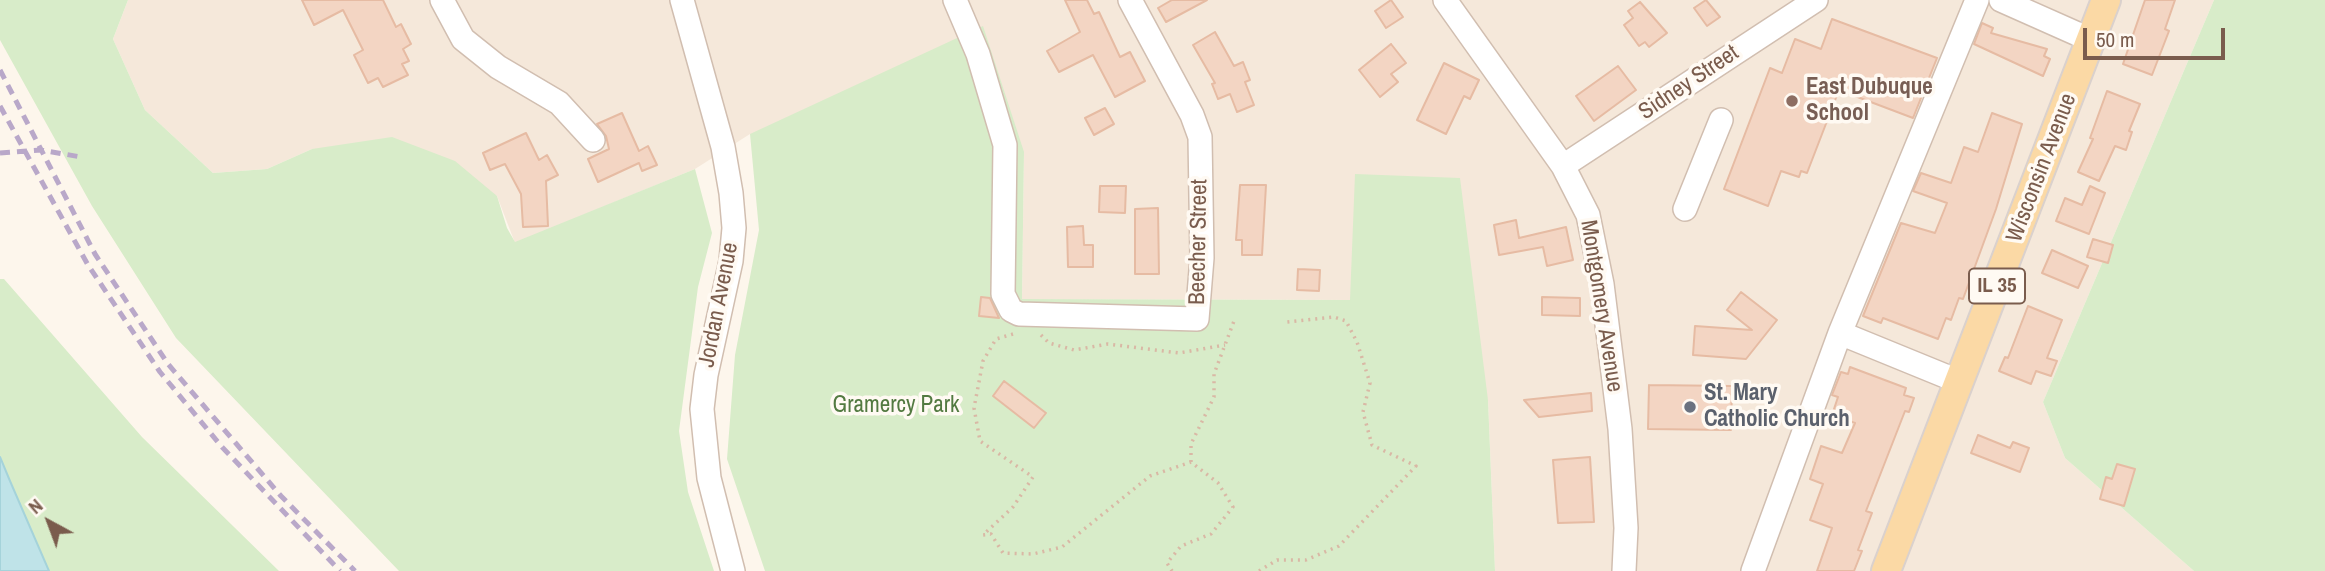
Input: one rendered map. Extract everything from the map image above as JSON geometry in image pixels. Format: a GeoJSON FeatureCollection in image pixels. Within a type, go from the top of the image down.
{"type":"FeatureCollection","features":[{"type":"Feature","properties":{"kind":"main road","name":"Wisconsin Avenue"},"geometry":{"type":"LineString","coordinates":[[1886,571],[2106,0]]}},
{"type":"Feature","properties":{"kind":"street"},"geometry":{"type":"LineString","coordinates":[[442,0],[463,39],[498,67],[559,103],[593,140]]}},
{"type":"Feature","properties":{"kind":"street","name":"Jordan Avenue"},"geometry":{"type":"LineString","coordinates":[[682,0],[723,147],[732,204],[732,261],[706,375],[702,409],[709,478],[733,571]]}},
{"type":"Feature","properties":{"kind":"street","name":"Beecher Street"},"geometry":{"type":"LineString","coordinates":[[955,0],[978,54],[1005,145],[1002,277],[1005,302],[1019,314],[1197,320],[1202,246],[1200,137],[1192,115],[1130,0]]}},
{"type":"Feature","properties":{"kind":"street","name":"Montgomery Avenue"},"geometry":{"type":"LineString","coordinates":[[1444,0],[1563,166],[1588,215],[1600,274],[1620,429],[1626,528],[1624,571]]}},
{"type":"Feature","properties":{"kind":"street","name":"Sidney Street"},"geometry":{"type":"LineString","coordinates":[[1563,166],[1816,0]]}},
{"type":"Feature","properties":{"kind":"street"},"geometry":{"type":"LineString","coordinates":[[1753,571],[1840,333],[1977,0]]}},
{"type":"Feature","properties":{"kind":"street"},"geometry":{"type":"LineString","coordinates":[[2001,0],[2091,40]]}},
{"type":"Feature","properties":{"kind":"street"},"geometry":{"type":"LineString","coordinates":[[1685,209],[1721,120]]}},
{"type":"Feature","properties":{"kind":"street"},"geometry":{"type":"LineString","coordinates":[[1840,333],[1960,382]]}},
{"type":"Feature","properties":{"kind":"path"},"geometry":{"type":"LineString","coordinates":[[1259,571],[1277,560],[1306,561],[1339,546],[1416,467],[1372,445],[1363,412],[1370,383],[1357,342],[1346,321],[1334,317],[1287,322]]}},
{"type":"Feature","properties":{"kind":"path"},"geometry":{"type":"LineString","coordinates":[[1172,571],[1167,563],[1181,546],[1211,534],[1233,507],[1218,483],[1192,463],[1191,444],[1214,397],[1214,374],[1234,321]]}},
{"type":"Feature","properties":{"kind":"path"},"geometry":{"type":"LineString","coordinates":[[1034,328],[1049,343],[1074,350],[1108,344],[1180,353],[1225,345]]}},
{"type":"Feature","properties":{"kind":"path"},"geometry":{"type":"LineString","coordinates":[[1021,331],[996,339],[983,361],[974,408],[980,441],[1033,477],[1013,508],[983,535],[991,534],[1003,553],[1033,554],[1062,547],[1150,476],[1192,463]]}},
{"type":"Feature","properties":{"kind":"shaded area"},"geometry":{"type":"Polygon","coordinates":[[[128,0],[2214,0],[2043,402],[2065,458],[2194,571],[1495,571],[1488,400],[1356,174],[1351,300],[1022,299],[1024,152],[750,134],[695,169],[515,243],[497,196],[312,149],[267,169],[213,173],[145,110],[113,39],[128,0]]]}},
{"type":"Feature","properties":{"kind":"green space"},"geometry":{"type":"Polygon","coordinates":[[[0,0],[128,0],[113,39],[145,110],[213,173],[267,169],[312,149],[392,137],[455,161],[497,196],[507,228],[515,242],[695,169],[712,233],[698,287],[679,431],[688,492],[714,571],[399,571],[176,338],[92,206],[0,40],[0,0]]]}},
{"type":"Feature","properties":{"kind":"green space"},"geometry":{"type":"Polygon","coordinates":[[[2214,0],[2325,0],[2325,571],[2194,571],[2065,458],[2043,402],[2214,0]]]}},
{"type":"Feature","properties":{"kind":"green space","name":"Gramercy Park"},"geometry":{"type":"Polygon","coordinates":[[[983,26],[1024,152],[1022,299],[1350,300],[1355,174],[1460,178],[1488,400],[1495,571],[765,571],[727,459],[735,355],[759,230],[750,134],[983,26]]]}},
{"type":"Feature","properties":{"kind":"green space"},"geometry":{"type":"Polygon","coordinates":[[[0,279],[4,279],[142,437],[279,571],[49,571],[0,457],[0,279]]]}},
{"type":"Feature","properties":{"kind":"water"},"geometry":{"type":"Polygon","coordinates":[[[0,457],[10,481],[49,571],[0,571],[0,457]]]}},
{"type":"Feature","properties":{"kind":"building"},"geometry":{"type":"Polygon","coordinates":[[[302,0],[383,0],[396,27],[401,24],[411,44],[403,49],[409,61],[402,64],[408,75],[383,87],[378,78],[368,83],[354,55],[363,50],[343,10],[314,25],[302,0]]]}},
{"type":"Feature","properties":{"kind":"building"},"geometry":{"type":"Polygon","coordinates":[[[1065,0],[1087,0],[1094,14],[1099,12],[1120,57],[1130,52],[1145,81],[1115,97],[1093,55],[1059,72],[1047,51],[1080,32],[1065,0]]]}},
{"type":"Feature","properties":{"kind":"building"},"geometry":{"type":"Polygon","coordinates":[[[1172,0],[1207,0],[1166,22],[1158,8],[1172,0]]]}},
{"type":"Feature","properties":{"kind":"building"},"geometry":{"type":"Polygon","coordinates":[[[1391,0],[1403,17],[1386,28],[1375,11],[1391,0]]]}},
{"type":"Feature","properties":{"kind":"building"},"geometry":{"type":"Polygon","coordinates":[[[1706,0],[1720,17],[1707,26],[1694,8],[1706,0]]]}},
{"type":"Feature","properties":{"kind":"building"},"geometry":{"type":"Polygon","coordinates":[[[2145,0],[2175,0],[2165,29],[2169,31],[2152,75],[2123,64],[2145,0]]]}},
{"type":"Feature","properties":{"kind":"building"},"geometry":{"type":"Polygon","coordinates":[[[1640,2],[1667,33],[1649,47],[1645,42],[1639,46],[1624,25],[1633,18],[1628,11],[1640,2]]]}},
{"type":"Feature","properties":{"kind":"building"},"geometry":{"type":"Polygon","coordinates":[[[1832,19],[1937,58],[1913,118],[1839,90],[1807,173],[1801,171],[1799,177],[1781,171],[1768,206],[1724,189],[1770,68],[1782,73],[1795,39],[1821,49],[1832,19]]]}},
{"type":"Feature","properties":{"kind":"building"},"geometry":{"type":"Polygon","coordinates":[[[1982,23],[1993,28],[1991,33],[2047,49],[2044,56],[2050,59],[2043,76],[1974,44],[1982,23]]]}},
{"type":"Feature","properties":{"kind":"building"},"geometry":{"type":"Polygon","coordinates":[[[1215,32],[1234,66],[1243,62],[1250,80],[1245,82],[1254,105],[1237,112],[1230,94],[1218,99],[1212,84],[1215,83],[1193,45],[1215,32]]]}},
{"type":"Feature","properties":{"kind":"building"},"geometry":{"type":"Polygon","coordinates":[[[1391,44],[1406,63],[1391,74],[1398,82],[1380,97],[1359,70],[1391,44]]]}},
{"type":"Feature","properties":{"kind":"building"},"geometry":{"type":"Polygon","coordinates":[[[1444,63],[1479,80],[1470,99],[1464,96],[1446,134],[1417,120],[1444,63]]]}},
{"type":"Feature","properties":{"kind":"building"},"geometry":{"type":"Polygon","coordinates":[[[1618,66],[1636,90],[1594,121],[1576,96],[1618,66]]]}},
{"type":"Feature","properties":{"kind":"building"},"geometry":{"type":"Polygon","coordinates":[[[2107,91],[2140,104],[2129,131],[2132,132],[2126,150],[2115,146],[2099,181],[2078,172],[2093,139],[2090,138],[2107,91]]]}},
{"type":"Feature","properties":{"kind":"building"},"geometry":{"type":"Polygon","coordinates":[[[1105,108],[1114,124],[1094,135],[1085,118],[1105,108]]]}},
{"type":"Feature","properties":{"kind":"building"},"geometry":{"type":"Polygon","coordinates":[[[622,113],[639,151],[648,146],[657,165],[642,171],[639,163],[598,182],[588,159],[609,149],[606,136],[597,124],[622,113]]]}},
{"type":"Feature","properties":{"kind":"building"},"geometry":{"type":"Polygon","coordinates":[[[1992,113],[2022,124],[1996,209],[1963,299],[1959,298],[1951,320],[1946,318],[1938,339],[1883,318],[1881,323],[1863,316],[1901,223],[1935,233],[1947,203],[1913,191],[1921,173],[1951,183],[1964,147],[1978,152],[1992,113]]]}},
{"type":"Feature","properties":{"kind":"building"},"geometry":{"type":"Polygon","coordinates":[[[526,133],[539,160],[547,155],[558,175],[546,181],[548,226],[523,227],[521,194],[505,164],[490,170],[483,153],[526,133]]]}},
{"type":"Feature","properties":{"kind":"building"},"geometry":{"type":"Polygon","coordinates":[[[1240,185],[1266,185],[1262,255],[1242,255],[1242,240],[1236,240],[1240,185]]]}},
{"type":"Feature","properties":{"kind":"building"},"geometry":{"type":"Polygon","coordinates":[[[1100,186],[1126,186],[1125,213],[1099,212],[1100,186]]]}},
{"type":"Feature","properties":{"kind":"building"},"geometry":{"type":"Polygon","coordinates":[[[2090,186],[2105,193],[2089,234],[2056,221],[2065,198],[2082,205],[2090,186]]]}},
{"type":"Feature","properties":{"kind":"building"},"geometry":{"type":"Polygon","coordinates":[[[1158,208],[1159,274],[1135,274],[1135,209],[1158,208]]]}},
{"type":"Feature","properties":{"kind":"building"},"geometry":{"type":"Polygon","coordinates":[[[1516,220],[1519,238],[1566,227],[1573,260],[1547,266],[1543,247],[1499,255],[1494,225],[1516,220]]]}},
{"type":"Feature","properties":{"kind":"building"},"geometry":{"type":"Polygon","coordinates":[[[1083,226],[1084,245],[1093,245],[1093,267],[1068,267],[1067,227],[1083,226]]]}},
{"type":"Feature","properties":{"kind":"building"},"geometry":{"type":"Polygon","coordinates":[[[2093,239],[2113,245],[2108,263],[2087,257],[2093,239]]]}},
{"type":"Feature","properties":{"kind":"building"},"geometry":{"type":"Polygon","coordinates":[[[2052,250],[2088,266],[2078,288],[2042,273],[2052,250]]]}},
{"type":"Feature","properties":{"kind":"building"},"geometry":{"type":"Polygon","coordinates":[[[1298,269],[1320,270],[1319,291],[1297,290],[1298,269]]]}},
{"type":"Feature","properties":{"kind":"building"},"geometry":{"type":"Polygon","coordinates":[[[1741,292],[1777,320],[1746,359],[1693,355],[1695,326],[1752,330],[1727,310],[1741,292]]]}},
{"type":"Feature","properties":{"kind":"building"},"geometry":{"type":"Polygon","coordinates":[[[981,297],[990,298],[999,318],[979,316],[981,297]]]}},
{"type":"Feature","properties":{"kind":"building"},"geometry":{"type":"Polygon","coordinates":[[[1542,297],[1580,298],[1580,316],[1542,315],[1542,297]]]}},
{"type":"Feature","properties":{"kind":"building"},"geometry":{"type":"Polygon","coordinates":[[[2028,306],[2062,320],[2047,358],[2057,361],[2051,376],[2036,371],[2031,384],[1999,371],[2005,357],[2008,358],[2028,306]]]}},
{"type":"Feature","properties":{"kind":"building"},"geometry":{"type":"Polygon","coordinates":[[[1850,367],[1906,388],[1904,395],[1914,398],[1909,412],[1905,411],[1866,511],[1872,513],[1858,550],[1862,551],[1854,571],[1817,571],[1832,528],[1810,520],[1823,484],[1810,479],[1821,446],[1842,453],[1855,423],[1832,415],[1838,397],[1832,395],[1841,372],[1848,374],[1850,367]]]}},
{"type":"Feature","properties":{"kind":"building"},"geometry":{"type":"Polygon","coordinates":[[[1004,381],[1046,413],[1034,428],[993,396],[1004,381]]]}},
{"type":"Feature","properties":{"kind":"building","name":"St. Mary Catholic Church"},"geometry":{"type":"Polygon","coordinates":[[[1649,385],[1732,386],[1731,430],[1648,429],[1649,385]]]}},
{"type":"Feature","properties":{"kind":"building"},"geometry":{"type":"Polygon","coordinates":[[[1591,393],[1592,411],[1539,417],[1524,400],[1591,393]]]}},
{"type":"Feature","properties":{"kind":"building"},"geometry":{"type":"Polygon","coordinates":[[[1978,435],[2010,448],[2013,442],[2029,448],[2020,472],[1971,453],[1978,435]]]}},
{"type":"Feature","properties":{"kind":"building"},"geometry":{"type":"Polygon","coordinates":[[[1590,457],[1594,522],[1558,523],[1553,460],[1590,457]]]}},
{"type":"Feature","properties":{"kind":"building"},"geometry":{"type":"Polygon","coordinates":[[[2117,464],[2135,469],[2124,506],[2100,499],[2106,477],[2112,479],[2117,464]]]}},
{"type":"Feature","properties":{"kind":"railway"},"geometry":{"type":"LineString","coordinates":[[0,70],[95,254],[168,364],[281,496],[355,571]]}},
{"type":"Feature","properties":{"kind":"railway"},"geometry":{"type":"LineString","coordinates":[[0,106],[88,265],[160,372],[222,447],[340,571]]}},
{"type":"Feature","properties":{"kind":"railway"},"geometry":{"type":"LineString","coordinates":[[0,153],[41,150],[81,157]]}},
{"type":"Feature","properties":{"kind":"place","name":"East Dubuque School"},"geometry":{"type":"Point","coordinates":[1792,101]}},
{"type":"Feature","properties":{"kind":"place","name":"St. Mary Catholic Church"},"geometry":{"type":"Point","coordinates":[1690,407]}}]}
